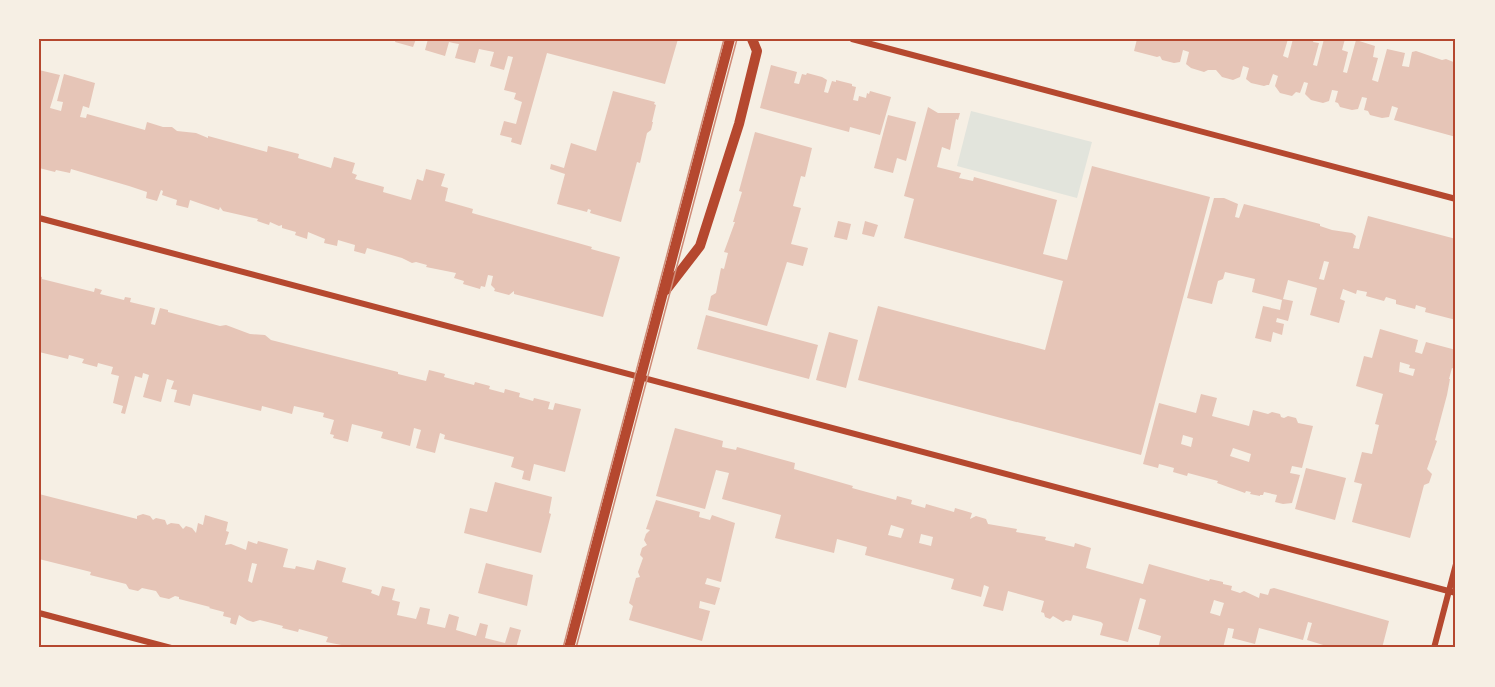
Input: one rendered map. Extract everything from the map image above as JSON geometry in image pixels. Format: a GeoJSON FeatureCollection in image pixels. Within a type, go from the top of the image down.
{"type":"FeatureCollection","features":[{"type":"Feature","properties":{"kind":"street"},"geometry":{"type":"LineString","coordinates":[[569,648],[730,39]]}},
{"type":"Feature","properties":{"kind":"street"},"geometry":{"type":"LineString","coordinates":[[663,295],[700,246],[738,124],[757,51],[752,39]]}},
{"type":"Feature","properties":{"kind":"street"},"geometry":{"type":"LineString","coordinates":[[852,39],[1456,199]]}},
{"type":"Feature","properties":{"kind":"street"},"geometry":{"type":"LineString","coordinates":[[39,218],[1453,592]]}},
{"type":"Feature","properties":{"kind":"street"},"geometry":{"type":"LineString","coordinates":[[1434,648],[1453,592],[1456,564]]}},
{"type":"Feature","properties":{"kind":"street"},"geometry":{"type":"LineString","coordinates":[[39,613],[171,648]]}},
{"type":"Feature","properties":{"kind":"shaded area"},"geometry":{"type":"Polygon","coordinates":[[[971,111],[1092,142],[1077,198],[957,166],[971,111]]]}},
{"type":"Feature","properties":{"kind":"building"},"geometry":{"type":"Polygon","coordinates":[[[396,39],[416,39],[413,47],[395,42],[396,39]]]}},
{"type":"Feature","properties":{"kind":"building"},"geometry":{"type":"Polygon","coordinates":[[[428,39],[678,39],[665,84],[547,53],[521,145],[511,142],[512,138],[500,135],[504,121],[516,124],[522,102],[514,99],[516,93],[504,90],[513,57],[508,56],[504,70],[490,66],[494,52],[479,49],[475,63],[455,58],[459,44],[449,42],[445,56],[425,50],[428,39]]]}},
{"type":"Feature","properties":{"kind":"building"},"geometry":{"type":"Polygon","coordinates":[[[1137,39],[1288,39],[1283,56],[1288,58],[1293,39],[1314,39],[1313,42],[1319,43],[1313,65],[1317,66],[1324,39],[1345,39],[1342,50],[1348,52],[1343,72],[1347,73],[1356,40],[1375,46],[1373,57],[1378,58],[1372,80],[1378,82],[1387,49],[1405,53],[1402,66],[1409,67],[1412,52],[1416,51],[1442,60],[1446,59],[1456,63],[1456,137],[1394,120],[1398,108],[1392,106],[1389,117],[1370,115],[1364,110],[1367,98],[1362,97],[1358,109],[1352,110],[1340,107],[1335,102],[1338,91],[1332,90],[1329,101],[1323,103],[1311,100],[1305,94],[1308,83],[1304,82],[1300,93],[1296,92],[1292,96],[1280,93],[1275,86],[1278,76],[1273,74],[1269,85],[1251,83],[1246,79],[1249,68],[1243,66],[1240,77],[1233,80],[1222,77],[1216,70],[1204,72],[1191,68],[1186,64],[1189,52],[1183,50],[1180,62],[1162,60],[1160,56],[1134,51],[1137,39]]]}},
{"type":"Feature","properties":{"kind":"building"},"geometry":{"type":"Polygon","coordinates":[[[771,65],[797,72],[794,83],[799,84],[802,74],[822,77],[827,80],[824,92],[828,93],[832,81],[852,84],[856,87],[853,100],[858,101],[859,96],[866,98],[870,91],[891,97],[880,135],[850,127],[849,132],[760,108],[771,65]]]}},
{"type":"Feature","properties":{"kind":"building"},"geometry":{"type":"Polygon","coordinates":[[[39,70],[60,75],[50,108],[61,111],[63,102],[57,101],[64,74],[95,83],[89,108],[83,106],[80,117],[86,118],[87,114],[145,130],[147,122],[267,152],[268,146],[299,154],[298,158],[331,168],[334,157],[355,163],[352,173],[357,175],[355,179],[384,187],[383,192],[411,200],[417,179],[423,181],[426,169],[445,174],[441,186],[448,188],[445,201],[473,209],[472,213],[620,257],[603,317],[514,294],[514,291],[509,295],[494,291],[491,285],[493,276],[488,275],[485,287],[481,286],[480,289],[463,284],[464,281],[454,278],[456,273],[426,267],[427,265],[412,263],[367,248],[365,254],[354,251],[355,245],[338,240],[337,246],[324,243],[325,239],[308,232],[307,239],[295,235],[296,232],[282,228],[282,225],[270,222],[269,225],[257,221],[258,219],[223,211],[220,207],[219,210],[190,200],[188,208],[176,205],[177,200],[162,195],[161,190],[157,201],[146,198],[147,192],[71,169],[70,173],[39,168],[39,70]]]}},
{"type":"Feature","properties":{"kind":"building"},"geometry":{"type":"Polygon","coordinates":[[[613,91],[655,102],[656,105],[651,130],[647,133],[640,163],[637,162],[621,222],[590,213],[591,210],[588,209],[587,212],[557,204],[565,174],[550,169],[551,164],[564,168],[571,143],[596,151],[613,91]]]}},
{"type":"Feature","properties":{"kind":"building"},"geometry":{"type":"Polygon","coordinates":[[[928,107],[938,113],[960,113],[958,120],[956,119],[950,150],[942,147],[937,167],[961,173],[959,178],[973,181],[974,177],[1057,200],[1043,254],[1067,260],[1092,166],[1210,197],[1141,455],[858,380],[878,306],[1045,350],[1063,281],[904,238],[914,199],[904,196],[928,107]]]}},
{"type":"Feature","properties":{"kind":"building"},"geometry":{"type":"Polygon","coordinates":[[[888,115],[916,122],[906,161],[897,158],[893,173],[874,168],[888,115]]]}},
{"type":"Feature","properties":{"kind":"building"},"geometry":{"type":"Polygon","coordinates":[[[755,132],[812,148],[805,177],[801,176],[793,206],[801,208],[791,244],[808,248],[803,266],[787,262],[767,326],[708,310],[711,296],[716,293],[721,268],[724,269],[728,253],[724,252],[735,222],[733,222],[742,192],[739,191],[755,132]]]}},
{"type":"Feature","properties":{"kind":"building"},"geometry":{"type":"Polygon","coordinates":[[[1214,198],[1224,198],[1238,204],[1235,217],[1239,218],[1244,204],[1320,224],[1332,230],[1352,233],[1356,236],[1353,248],[1359,249],[1368,216],[1456,239],[1456,320],[1425,312],[1426,308],[1416,305],[1415,309],[1396,304],[1396,300],[1386,297],[1384,301],[1366,296],[1367,292],[1357,290],[1356,294],[1343,289],[1340,299],[1345,301],[1339,323],[1310,315],[1317,288],[1288,280],[1283,299],[1293,301],[1288,321],[1277,318],[1276,322],[1284,324],[1282,335],[1273,332],[1271,342],[1255,338],[1263,306],[1280,310],[1282,300],[1252,292],[1255,279],[1225,272],[1223,279],[1218,281],[1212,304],[1187,298],[1214,198]],[[1324,261],[1319,279],[1324,280],[1329,262],[1324,261]]]}},
{"type":"Feature","properties":{"kind":"building"},"geometry":{"type":"Polygon","coordinates":[[[838,221],[851,224],[847,240],[834,237],[838,221]]]}},
{"type":"Feature","properties":{"kind":"building"},"geometry":{"type":"Polygon","coordinates":[[[865,221],[878,225],[874,237],[862,234],[865,221]]]}},
{"type":"Feature","properties":{"kind":"building"},"geometry":{"type":"Polygon","coordinates":[[[39,276],[42,279],[94,292],[95,288],[102,290],[100,294],[124,300],[125,297],[131,298],[130,302],[155,308],[151,324],[155,325],[160,308],[426,381],[429,370],[445,374],[444,377],[474,385],[475,382],[490,386],[489,389],[504,393],[505,389],[520,393],[519,397],[533,401],[534,398],[550,402],[548,409],[553,410],[555,403],[581,409],[565,472],[534,464],[530,481],[522,479],[524,471],[511,467],[514,457],[444,439],[445,435],[440,433],[435,453],[416,448],[421,430],[414,428],[410,446],[381,438],[383,432],[352,424],[348,442],[333,438],[334,435],[330,434],[334,420],[323,417],[324,413],[294,406],[292,414],[262,406],[261,411],[193,394],[190,406],[174,402],[177,390],[171,389],[174,381],[167,379],[161,402],[143,397],[149,375],[143,373],[142,378],[135,376],[125,414],[121,413],[123,406],[113,403],[119,376],[111,374],[113,367],[98,363],[97,367],[82,363],[84,359],[69,355],[68,359],[39,352],[39,276]]]}},
{"type":"Feature","properties":{"kind":"building"},"geometry":{"type":"Polygon","coordinates":[[[706,315],[818,345],[809,379],[697,349],[706,315]]]}},
{"type":"Feature","properties":{"kind":"building"},"geometry":{"type":"Polygon","coordinates":[[[1380,329],[1418,340],[1415,352],[1422,354],[1426,342],[1456,350],[1455,369],[1452,368],[1435,440],[1437,441],[1427,469],[1432,474],[1429,483],[1424,485],[1410,538],[1352,522],[1362,484],[1354,482],[1362,452],[1372,454],[1379,425],[1375,424],[1383,394],[1356,386],[1364,356],[1372,358],[1380,329]],[[1400,362],[1399,372],[1413,376],[1415,369],[1409,368],[1410,365],[1400,362]]]}},
{"type":"Feature","properties":{"kind":"building"},"geometry":{"type":"Polygon","coordinates":[[[829,332],[858,340],[846,388],[816,380],[829,332]]]}},
{"type":"Feature","properties":{"kind":"building"},"geometry":{"type":"Polygon","coordinates":[[[1201,394],[1217,398],[1212,416],[1249,426],[1253,410],[1280,414],[1284,418],[1288,416],[1296,418],[1298,423],[1313,426],[1302,468],[1292,466],[1290,473],[1300,475],[1292,503],[1275,502],[1277,495],[1264,492],[1260,496],[1246,491],[1245,493],[1217,483],[1218,481],[1188,473],[1187,476],[1173,472],[1174,468],[1159,464],[1158,468],[1143,464],[1159,403],[1196,413],[1201,394]],[[1183,435],[1181,444],[1191,447],[1193,438],[1183,435]],[[1233,448],[1230,456],[1249,462],[1251,454],[1233,448]]]}},
{"type":"Feature","properties":{"kind":"building"},"geometry":{"type":"Polygon","coordinates":[[[675,428],[723,441],[722,447],[736,450],[737,447],[795,463],[794,469],[853,486],[852,488],[896,500],[897,496],[912,500],[911,504],[925,508],[926,504],[954,512],[955,508],[972,513],[970,519],[976,516],[986,519],[988,524],[1017,529],[1016,532],[1046,537],[1045,540],[1074,547],[1075,543],[1091,548],[1086,568],[1143,584],[1149,564],[1209,581],[1210,579],[1223,582],[1223,584],[1232,586],[1231,590],[1240,593],[1244,591],[1259,598],[1260,593],[1268,595],[1270,589],[1274,588],[1389,621],[1382,648],[1333,648],[1307,640],[1312,623],[1308,622],[1303,640],[1259,628],[1255,644],[1232,638],[1234,629],[1228,628],[1223,648],[1158,648],[1161,636],[1138,629],[1146,600],[1140,598],[1128,642],[1100,635],[1103,624],[1101,622],[1073,615],[1071,621],[1063,622],[1053,616],[1050,619],[1045,617],[1041,612],[1044,601],[1008,591],[1003,611],[983,606],[989,587],[984,585],[981,597],[951,589],[954,579],[865,555],[867,547],[837,539],[834,553],[775,538],[781,515],[722,499],[729,473],[716,470],[705,509],[656,496],[675,428]],[[891,525],[888,535],[901,538],[904,529],[891,525]],[[921,534],[919,543],[931,546],[933,537],[921,534]],[[1214,600],[1210,613],[1220,616],[1224,603],[1214,600]]]}},
{"type":"Feature","properties":{"kind":"building"},"geometry":{"type":"Polygon","coordinates":[[[1306,468],[1346,478],[1335,520],[1295,509],[1306,468]]]}},
{"type":"Feature","properties":{"kind":"building"},"geometry":{"type":"Polygon","coordinates":[[[495,482],[552,497],[549,513],[551,514],[541,553],[464,533],[470,508],[487,512],[495,482]]]}},
{"type":"Feature","properties":{"kind":"building"},"geometry":{"type":"Polygon","coordinates":[[[39,494],[137,519],[137,516],[143,514],[150,516],[153,520],[156,518],[165,520],[167,525],[171,523],[179,524],[183,529],[186,526],[192,528],[196,533],[198,523],[203,525],[205,515],[228,522],[226,531],[229,532],[225,545],[231,544],[246,550],[248,541],[257,544],[258,541],[288,549],[283,567],[295,569],[296,566],[314,570],[317,560],[346,568],[342,582],[372,590],[371,593],[379,596],[382,586],[395,589],[392,600],[400,602],[397,615],[416,619],[420,607],[430,609],[427,624],[445,628],[449,614],[459,617],[456,630],[476,636],[480,623],[488,625],[485,638],[505,643],[510,627],[521,630],[516,648],[357,648],[326,642],[328,637],[299,629],[298,632],[260,620],[253,622],[239,615],[236,625],[230,623],[231,618],[223,616],[224,612],[210,607],[175,596],[169,599],[160,597],[156,591],[142,588],[138,591],[129,589],[126,584],[90,575],[91,572],[39,559],[39,494]],[[252,563],[248,581],[252,583],[257,564],[252,563]]]}},
{"type":"Feature","properties":{"kind":"building"},"geometry":{"type":"Polygon","coordinates":[[[656,500],[700,512],[699,517],[710,520],[712,515],[735,523],[721,582],[707,578],[705,584],[720,588],[715,605],[700,601],[699,608],[710,611],[702,641],[629,620],[633,606],[629,603],[636,578],[640,577],[638,572],[643,558],[640,555],[642,548],[647,545],[644,540],[650,530],[646,529],[656,500]]]}},
{"type":"Feature","properties":{"kind":"building"},"geometry":{"type":"Polygon","coordinates":[[[486,563],[533,575],[527,606],[478,593],[486,563]]]}},
{"type":"Feature","properties":{"kind":"tram line"},"geometry":{"type":"LineString","coordinates":[[563,648],[724,39]]}},
{"type":"Feature","properties":{"kind":"tram line"},"geometry":{"type":"LineString","coordinates":[[576,648],[737,39]]}}]}
